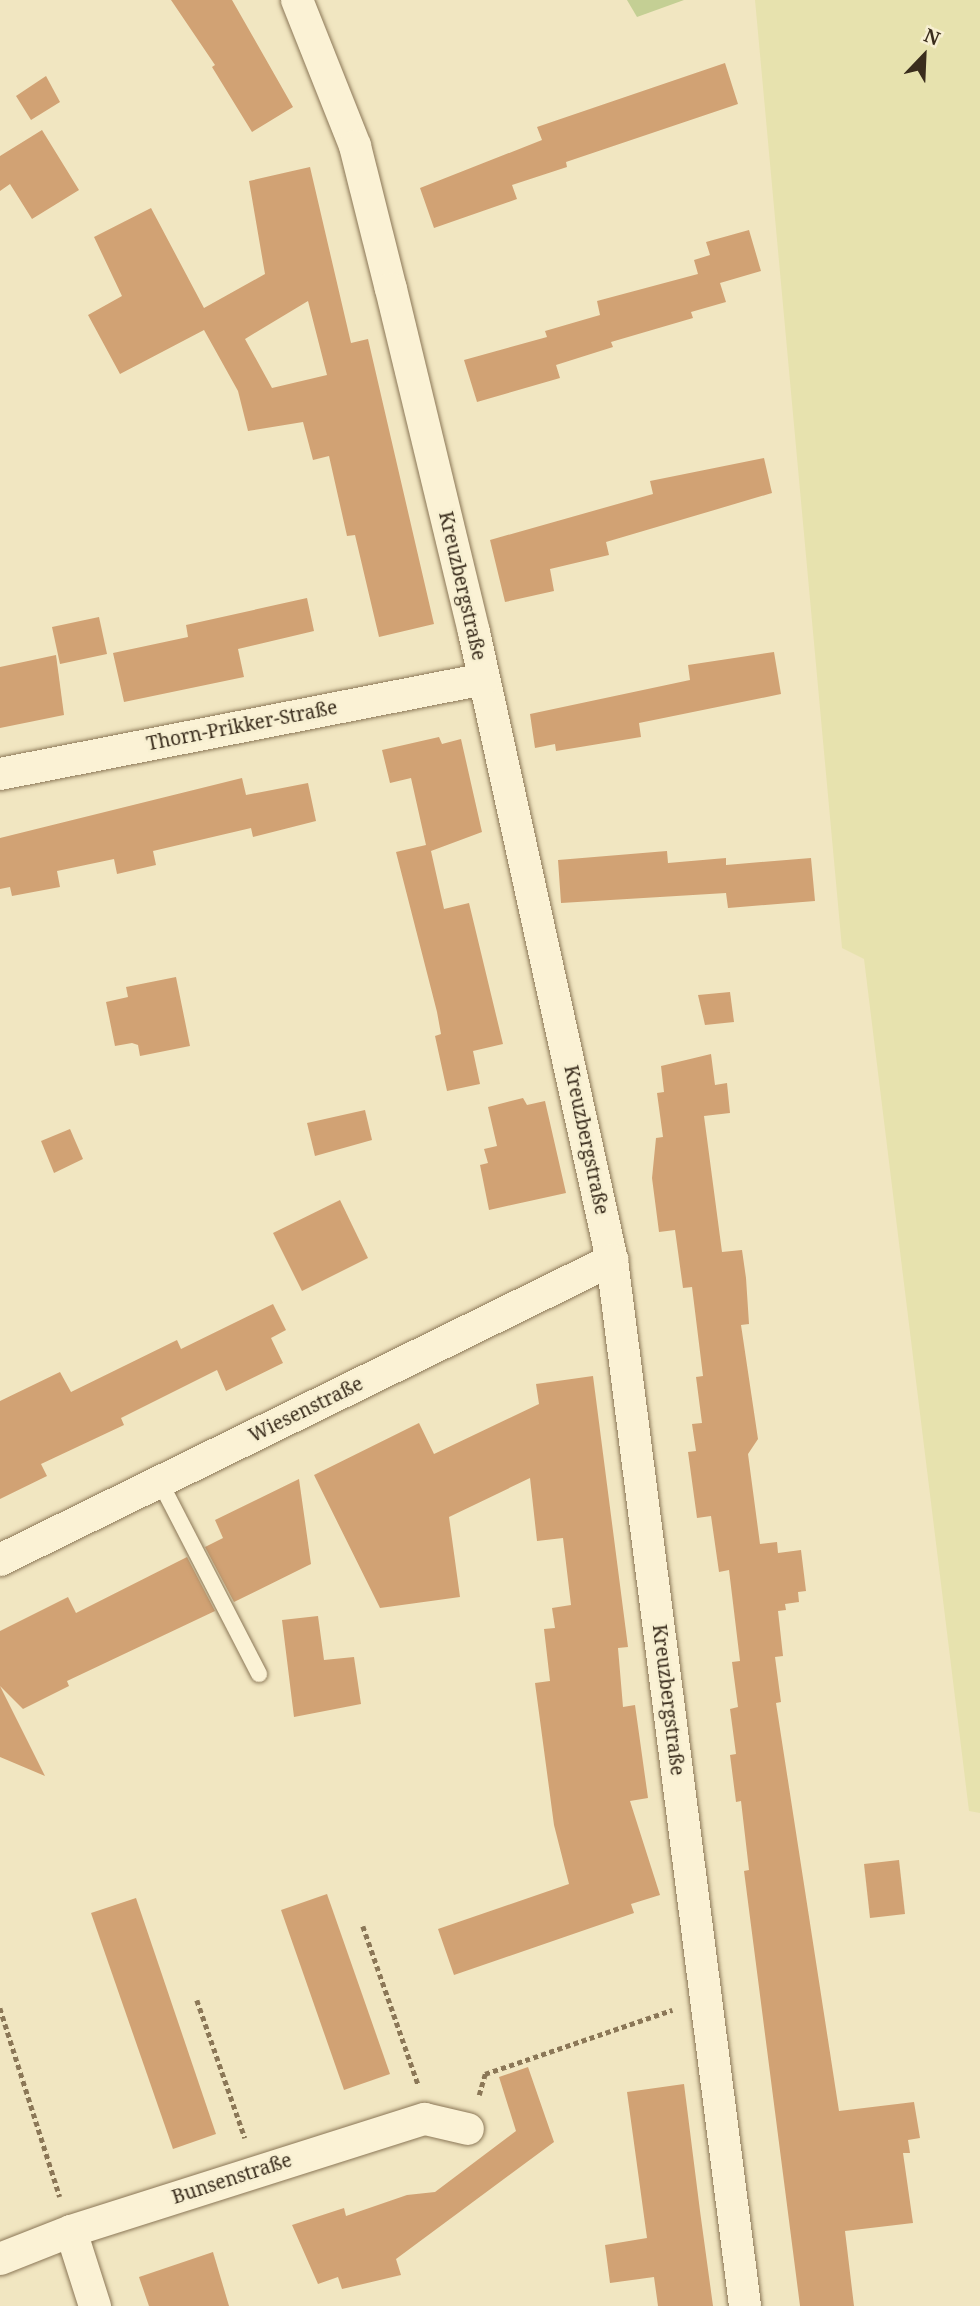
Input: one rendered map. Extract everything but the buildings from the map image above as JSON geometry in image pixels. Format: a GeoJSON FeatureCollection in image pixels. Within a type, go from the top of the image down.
{"type":"FeatureCollection","features":[{"type":"Feature","properties":{"kind":"street","name":"Kreuzbergstraße"},"geometry":{"type":"LineString","coordinates":[[297,0],[355,146],[484,678],[612,1260],[745,2306]]}},
{"type":"Feature","properties":{"kind":"street","name":"Thorn-Prikker-Straße"},"geometry":{"type":"LineString","coordinates":[[0,774],[484,678]]}},
{"type":"Feature","properties":{"kind":"street","name":"Wiesenstraße"},"geometry":{"type":"LineString","coordinates":[[0,1560],[612,1260]]}},
{"type":"Feature","properties":{"kind":"street"},"geometry":{"type":"LineString","coordinates":[[425,2119],[468,2129]]}},
{"type":"Feature","properties":{"kind":"street","name":"Bunsenstraße"},"geometry":{"type":"LineString","coordinates":[[0,2259],[71,2231],[425,2119]]}},
{"type":"Feature","properties":{"kind":"street"},"geometry":{"type":"LineString","coordinates":[[71,2231],[95,2306]]}},
{"type":"Feature","properties":{"kind":"lane"},"geometry":{"type":"LineString","coordinates":[[160,1482],[259,1674]]}},
{"type":"Feature","properties":{"kind":"path"},"geometry":{"type":"LineString","coordinates":[[363,1926],[420,2090],[425,2119]]}},
{"type":"Feature","properties":{"kind":"path"},"geometry":{"type":"LineString","coordinates":[[197,2000],[257,2172]]}},
{"type":"Feature","properties":{"kind":"path"},"geometry":{"type":"LineString","coordinates":[[468,2129],[485,2074],[682,2007],[706,2003]]}},
{"type":"Feature","properties":{"kind":"path"},"geometry":{"type":"LineString","coordinates":[[0,2008],[71,2231]]}},
{"type":"Feature","properties":{"kind":"shaded area"},"geometry":{"type":"Polygon","coordinates":[[[755,0],[980,0],[980,1813],[969,1811],[864,959],[842,948],[755,0]]]}},
{"type":"Feature","properties":{"kind":"green space"},"geometry":{"type":"Polygon","coordinates":[[[627,0],[684,0],[637,17],[627,0]]]}}]}
